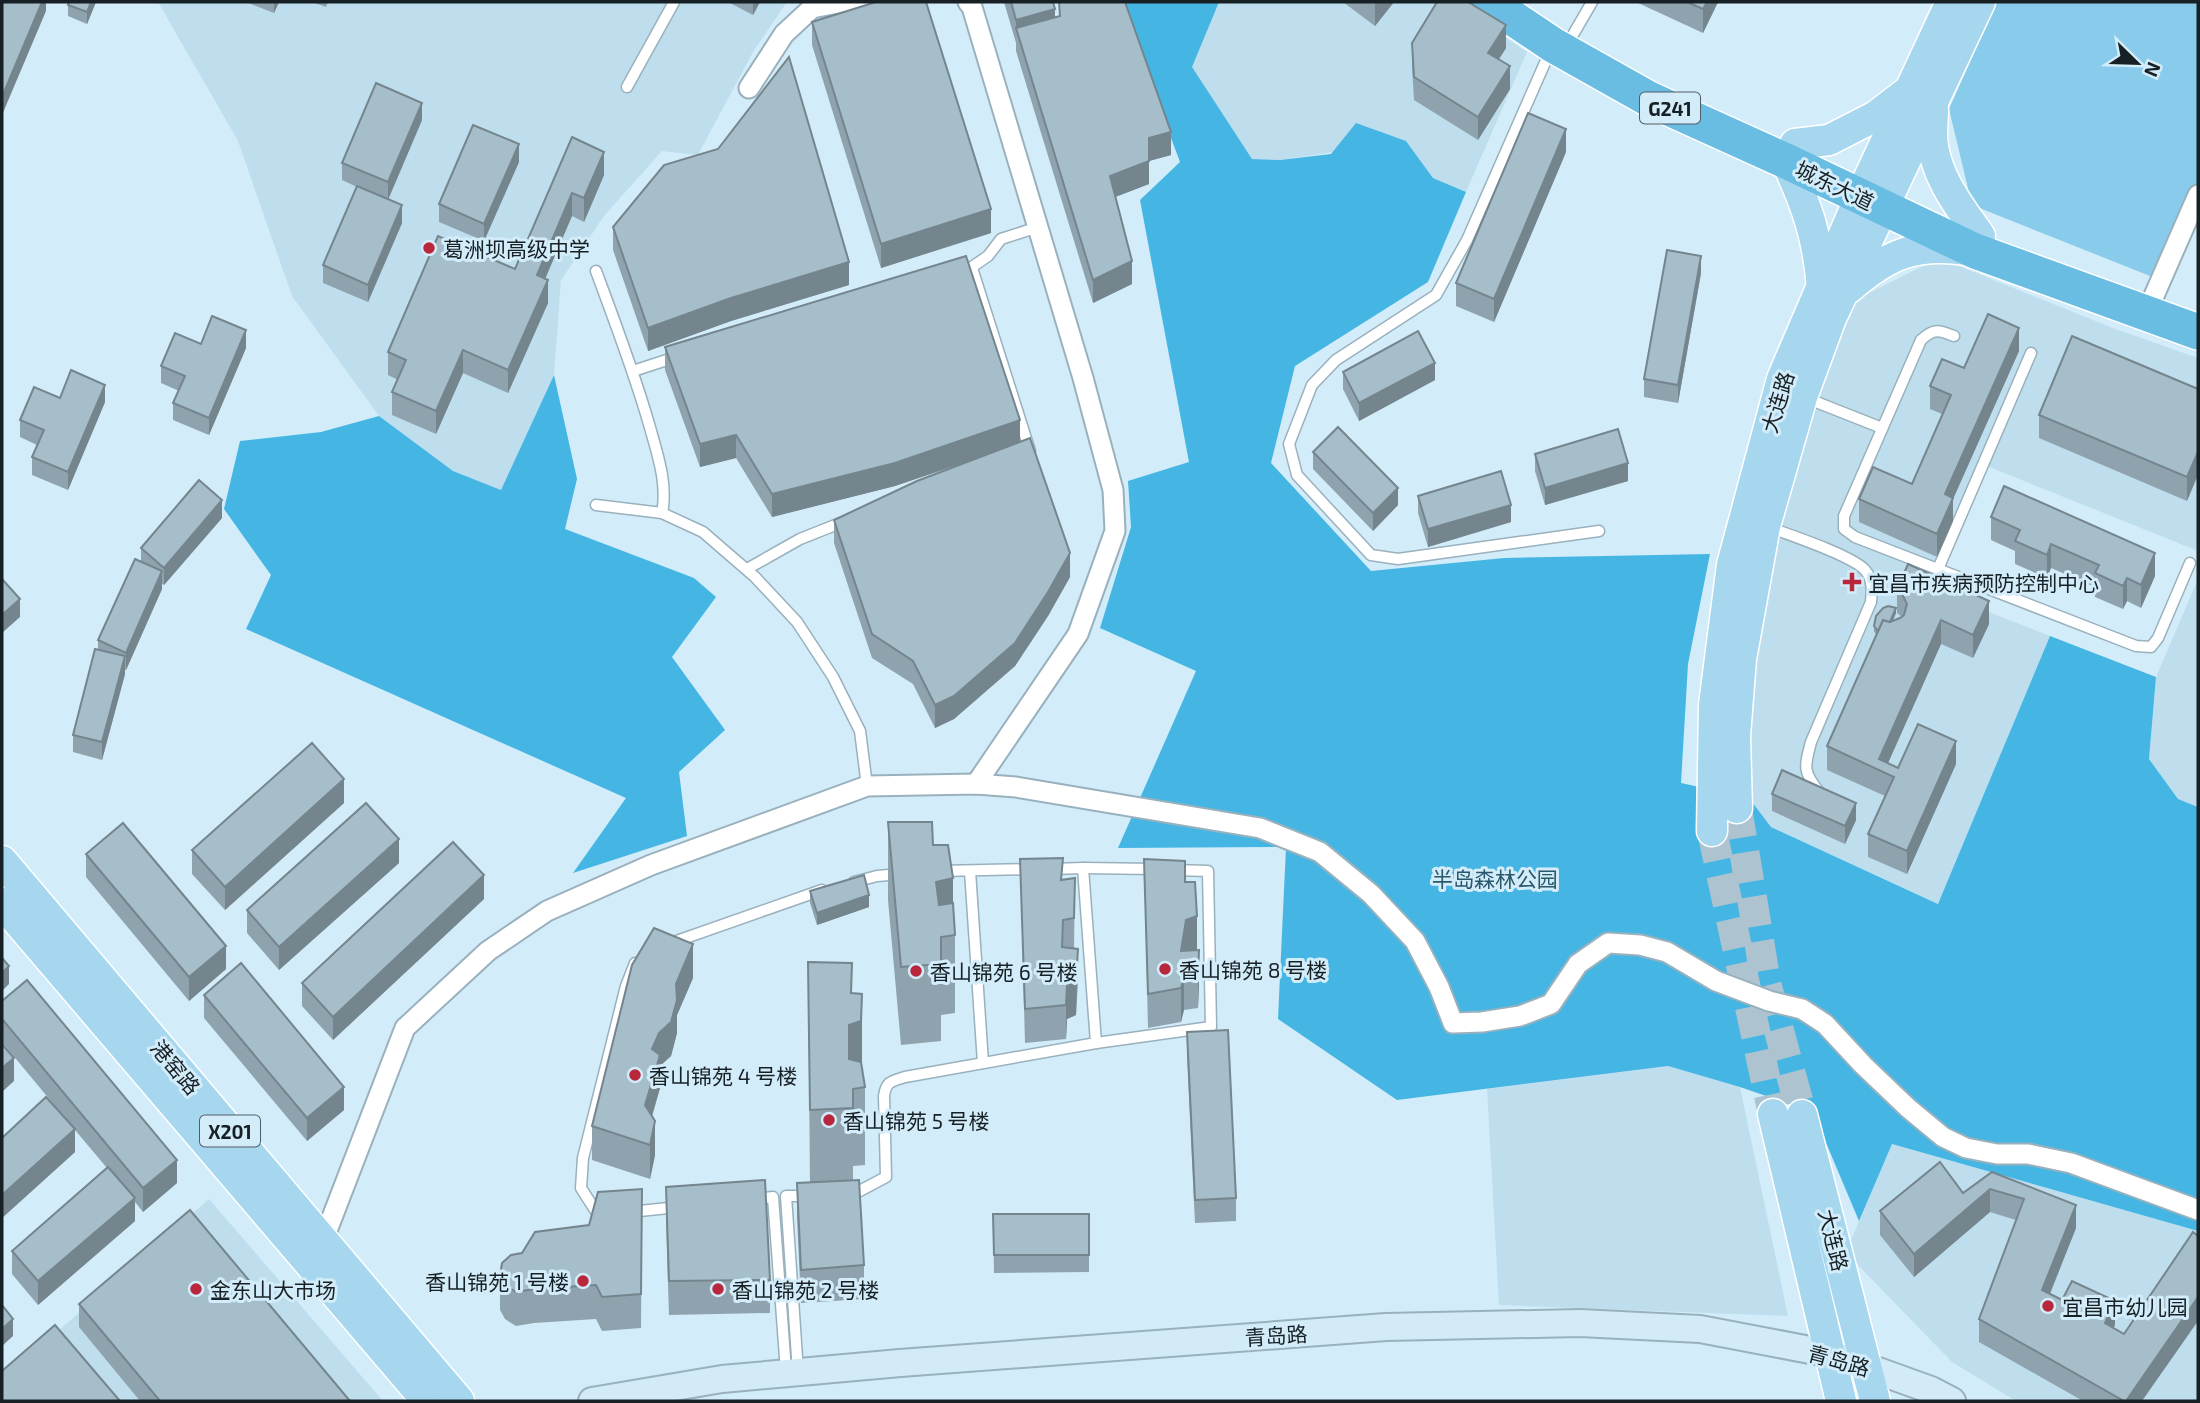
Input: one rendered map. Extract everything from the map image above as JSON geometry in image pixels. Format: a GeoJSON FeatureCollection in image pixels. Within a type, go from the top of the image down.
{"type":"FeatureCollection","features":[{"type":"Feature","properties":{"kind":"highway","name":"城东大道"},"geometry":{"type":"LineString","coordinates":[[1489,2],[1564,39],[1650,99],[1791,152],[1978,244],[2198,332]]}},
{"type":"Feature","properties":{"kind":"highway","name":"城东大道"},"geometry":{"type":"LineString","coordinates":[[1527,2],[1564,39]]}},
{"type":"Feature","properties":{"kind":"highway","name":"城东大道"},"geometry":{"type":"LineString","coordinates":[[1978,244],[2198,313]]}},
{"type":"Feature","properties":{"kind":"main road","name":"大连路"},"geometry":{"type":"LineString","coordinates":[[1922,97],[1951,2]]}},
{"type":"Feature","properties":{"kind":"main road","name":"大连路"},"geometry":{"type":"LineString","coordinates":[[1737,808],[1735,736],[1755,522],[1791,393],[1876,194],[1922,97],[1980,2]]}},
{"type":"Feature","properties":{"kind":"main road"},"geometry":{"type":"LineString","coordinates":[[1922,97],[1937,165],[1978,244],[1935,247],[1905,253],[1834,290],[1819,255],[1791,152],[1829,140],[1922,97]]}},
{"type":"Feature","properties":{"kind":"main road","name":"大连路"},"geometry":{"type":"LineString","coordinates":[[1712,831],[1714,705],[1732,565],[1755,522]]}},
{"type":"Feature","properties":{"kind":"main road","name":"港窑路"},"geometry":{"type":"LineString","coordinates":[[2,861],[459,1401]]}},
{"type":"Feature","properties":{"kind":"main road","name":"港窑路"},"geometry":{"type":"LineString","coordinates":[[2,903],[427,1401]]}},
{"type":"Feature","properties":{"kind":"main road","name":"大连路"},"geometry":{"type":"LineString","coordinates":[[1773,1114],[1841,1401]]}},
{"type":"Feature","properties":{"kind":"main road","name":"大连路"},"geometry":{"type":"LineString","coordinates":[[1802,1115],[1875,1401]]}},
{"type":"Feature","properties":{"kind":"street"},"geometry":{"type":"LineString","coordinates":[[749,88],[784,34],[812,8],[844,2]]}},
{"type":"Feature","properties":{"kind":"street"},"geometry":{"type":"LineString","coordinates":[[850,2],[890,12],[914,2]]}},
{"type":"Feature","properties":{"kind":"street"},"geometry":{"type":"LineString","coordinates":[[968,2],[972,7],[1083,377],[1113,490],[1115,531],[1078,634],[976,784]]}},
{"type":"Feature","properties":{"kind":"street"},"geometry":{"type":"LineString","coordinates":[[2154,298],[2198,195]]}},
{"type":"Feature","properties":{"kind":"street"},"geometry":{"type":"LineString","coordinates":[[323,1241],[405,1028],[488,951],[547,911],[651,865],[867,786],[976,784],[1016,787],[1260,828],[1320,852],[1371,894],[1415,941],[1439,986],[1453,1023],[1520,1016],[1551,1004],[1578,964],[1608,943],[1640,945],[1667,952],[1716,981],[1802,1009],[1825,1024],[1863,1065],[1942,1137],[1966,1148],[1997,1154],[2028,1154],[2071,1163],[2198,1210]]}},
{"type":"Feature","properties":{"kind":"street","name":"青岛路"},"geometry":{"type":"LineString","coordinates":[[592,1401],[722,1379],[792,1373],[1386,1327],[1580,1324],[1700,1329],[1831,1354],[1931,1390],[1952,1401]]}},
{"type":"Feature","properties":{"kind":"lane"},"geometry":{"type":"LineString","coordinates":[[627,87],[674,2]]}},
{"type":"Feature","properties":{"kind":"lane"},"geometry":{"type":"LineString","coordinates":[[1592,2],[1564,39],[1467,240],[1436,295],[1336,360],[1312,385],[1289,444],[1297,475],[1371,555],[1398,559],[1599,531]]}},
{"type":"Feature","properties":{"kind":"lane"},"geometry":{"type":"LineString","coordinates":[[959,273],[972,268],[988,256],[1001,239],[1038,227]]}},
{"type":"Feature","properties":{"kind":"lane"},"geometry":{"type":"LineString","coordinates":[[972,268],[1031,452],[1018,456]]}},
{"type":"Feature","properties":{"kind":"lane"},"geometry":{"type":"LineString","coordinates":[[596,271],[634,370],[662,469],[665,498],[662,513]]}},
{"type":"Feature","properties":{"kind":"lane"},"geometry":{"type":"LineString","coordinates":[[1954,336],[1941,331],[1929,333],[1921,340],[1844,516],[1844,529],[1855,537],[2136,646],[2151,647],[2158,638],[2190,563]]}},
{"type":"Feature","properties":{"kind":"lane"},"geometry":{"type":"LineString","coordinates":[[1938,569],[2031,353]]}},
{"type":"Feature","properties":{"kind":"lane"},"geometry":{"type":"LineString","coordinates":[[634,370],[681,355]]}},
{"type":"Feature","properties":{"kind":"lane"},"geometry":{"type":"LineString","coordinates":[[1791,393],[1882,428]]}},
{"type":"Feature","properties":{"kind":"lane"},"geometry":{"type":"LineString","coordinates":[[596,505],[662,513],[703,532],[747,569],[797,622],[834,677],[860,731],[867,786]]}},
{"type":"Feature","properties":{"kind":"lane"},"geometry":{"type":"LineString","coordinates":[[747,569],[800,539],[848,520]]}},
{"type":"Feature","properties":{"kind":"lane"},"geometry":{"type":"LineString","coordinates":[[1755,522],[1852,560],[1866,571],[1873,587],[1871,602],[1811,742],[1805,763],[1808,778],[1821,794],[1830,799]]}},
{"type":"Feature","properties":{"kind":"lane"},"geometry":{"type":"LineString","coordinates":[[1083,868],[1096,1044]]}},
{"type":"Feature","properties":{"kind":"lane"},"geometry":{"type":"LineString","coordinates":[[841,1194],[854,1194],[886,1177],[884,1096],[885,1087],[892,1081],[983,1063],[1211,1027],[1208,871],[1083,868],[924,872]]}},
{"type":"Feature","properties":{"kind":"lane"},"geometry":{"type":"LineString","coordinates":[[970,871],[983,1063]]}},
{"type":"Feature","properties":{"kind":"lane"},"geometry":{"type":"LineString","coordinates":[[843,885],[877,876],[912,873]]}},
{"type":"Feature","properties":{"kind":"lane"},"geometry":{"type":"LineString","coordinates":[[663,945],[832,888]]}},
{"type":"Feature","properties":{"kind":"lane"},"geometry":{"type":"LineString","coordinates":[[642,955],[632,967],[626,986],[583,1158],[581,1188],[595,1210],[618,1213],[683,1206]]}},
{"type":"Feature","properties":{"kind":"lane"},"geometry":{"type":"LineString","coordinates":[[747,1200],[813,1195]]}},
{"type":"Feature","properties":{"kind":"lane"},"geometry":{"type":"LineString","coordinates":[[786,1196],[792,1373]]}},
{"type":"Feature","properties":{"kind":"lane"},"geometry":{"type":"LineString","coordinates":[[773,1198],[792,1373]]}},
{"type":"Feature","properties":{"kind":"shaded area","name":"葛洲坝高级中学"},"geometry":{"type":"Polygon","coordinates":[[[158,2],[787,2],[753,52],[698,155],[662,151],[604,216],[561,280],[554,375],[501,490],[453,471],[379,416],[292,296],[238,141],[158,2]]]}},
{"type":"Feature","properties":{"kind":"shaded area"},"geometry":{"type":"Polygon","coordinates":[[[1219,2],[1454,2],[1527,52],[1466,192],[1433,178],[1406,141],[1280,160],[1252,159],[1191,67],[1219,2]]]}},
{"type":"Feature","properties":{"kind":"shaded area"},"geometry":{"type":"Polygon","coordinates":[[[1997,2],[2198,2],[2198,217],[2170,284],[1972,205],[1949,109],[1997,2]]]}},
{"type":"Feature","properties":{"kind":"shaded area","name":"宜昌市疾病预防控制中心"},"geometry":{"type":"Polygon","coordinates":[[[1939,258],[2113,328],[2198,358],[2198,551],[1987,466],[1935,591],[2050,636],[1939,904],[1771,827],[1749,798],[1751,683],[1765,573],[1806,424],[1855,300],[1939,258]]]}},
{"type":"Feature","properties":{"kind":"shaded area"},"geometry":{"type":"Polygon","coordinates":[[[2198,579],[2198,807],[2178,799],[2149,759],[2156,677],[2198,579]]]}},
{"type":"Feature","properties":{"kind":"shaded area"},"geometry":{"type":"Polygon","coordinates":[[[1668,1066],[1740,1087],[1788,1316],[1499,1305],[1487,1089],[1668,1066]]]}},
{"type":"Feature","properties":{"kind":"shaded area","name":"宜昌市幼儿园"},"geometry":{"type":"Polygon","coordinates":[[[1892,1144],[2198,1231],[2198,1401],[2016,1401],[1952,1362],[1855,1262],[1848,1247],[1892,1144]]]}},
{"type":"Feature","properties":{"kind":"shaded area","name":"金东山大市场"},"geometry":{"type":"Polygon","coordinates":[[[209,1199],[383,1401],[2,1401],[2,1380],[209,1199]]]}},
{"type":"Feature","properties":{"kind":"green space","name":"半岛森林公园"},"geometry":{"type":"Polygon","coordinates":[[[1120,2],[1219,2],[1192,67],[1252,159],[1280,160],[1331,154],[1356,123],[1406,141],[1433,178],[1466,192],[1428,282],[1295,366],[1271,463],[1371,571],[1504,558],[1710,554],[1688,664],[1681,783],[1749,798],[1771,827],[1938,904],[2050,636],[2156,677],[2149,759],[2178,799],[2198,807],[2198,1231],[1892,1144],[1859,1221],[1813,1112],[1668,1066],[1397,1100],[1278,1019],[1286,847],[1118,848],[1196,671],[1100,628],[1131,527],[1128,481],[1189,462],[1140,200],[1180,162],[1120,2]]]}},
{"type":"Feature","properties":{"kind":"green space"},"geometry":{"type":"Polygon","coordinates":[[[554,375],[577,479],[565,529],[694,578],[716,597],[672,657],[725,730],[679,772],[687,836],[573,873],[626,798],[246,629],[271,575],[224,509],[240,441],[321,432],[379,416],[453,471],[501,490],[554,375]]]}},
{"type":"Feature","properties":{"kind":"building"},"geometry":{"type":"Polygon","coordinates":[[[3,2],[42,2],[2,97],[2,5],[3,2]]]}},
{"type":"Feature","properties":{"kind":"building"},"geometry":{"type":"Polygon","coordinates":[[[69,2],[91,2],[87,12],[68,5],[69,2]]]}},
{"type":"Feature","properties":{"kind":"building"},"geometry":{"type":"Polygon","coordinates":[[[876,2],[926,2],[991,209],[881,244],[812,22],[876,2]]]}},
{"type":"Feature","properties":{"kind":"building"},"geometry":{"type":"Polygon","coordinates":[[[1011,2],[1053,2],[1055,9],[1016,20],[1011,2]]]}},
{"type":"Feature","properties":{"kind":"building"},"geometry":{"type":"Polygon","coordinates":[[[1059,2],[1125,2],[1171,132],[1149,138],[1149,161],[1110,176],[1132,261],[1093,280],[1016,28],[1060,16],[1059,2]]]}},
{"type":"Feature","properties":{"kind":"building"},"geometry":{"type":"Polygon","coordinates":[[[1437,2],[1468,2],[1506,25],[1488,53],[1510,66],[1478,117],[1414,77],[1412,43],[1437,2]]]}},
{"type":"Feature","properties":{"kind":"building"},"geometry":{"type":"Polygon","coordinates":[[[1687,2],[1707,2],[1703,9],[1687,2]]]}},
{"type":"Feature","properties":{"kind":"building"},"geometry":{"type":"Polygon","coordinates":[[[789,57],[849,262],[731,298],[648,328],[613,227],[664,165],[718,149],[789,57]]]}},
{"type":"Feature","properties":{"kind":"building"},"geometry":{"type":"Polygon","coordinates":[[[376,83],[422,103],[388,182],[342,163],[376,83]]]}},
{"type":"Feature","properties":{"kind":"building"},"geometry":{"type":"Polygon","coordinates":[[[1528,113],[1566,129],[1494,299],[1456,283],[1528,113]]]}},
{"type":"Feature","properties":{"kind":"building"},"geometry":{"type":"Polygon","coordinates":[[[473,125],[519,144],[484,224],[439,204],[473,125]]]}},
{"type":"Feature","properties":{"kind":"building"},"geometry":{"type":"Polygon","coordinates":[[[572,137],[604,152],[584,198],[572,193],[537,275],[548,280],[508,370],[463,350],[436,411],[392,392],[406,360],[388,352],[438,236],[515,269],[572,137]]]}},
{"type":"Feature","properties":{"kind":"building"},"geometry":{"type":"Polygon","coordinates":[[[357,186],[402,205],[368,285],[323,265],[357,186]]]}},
{"type":"Feature","properties":{"kind":"building"},"geometry":{"type":"Polygon","coordinates":[[[1667,250],[1701,256],[1678,385],[1644,379],[1667,250]]]}},
{"type":"Feature","properties":{"kind":"building"},"geometry":{"type":"Polygon","coordinates":[[[966,256],[1020,420],[895,463],[772,494],[736,435],[700,444],[665,347],[966,256]]]}},
{"type":"Feature","properties":{"kind":"building"},"geometry":{"type":"Polygon","coordinates":[[[1988,314],[2019,328],[1945,494],[1953,498],[1937,534],[1859,499],[1873,467],[1912,484],[1951,395],[1930,386],[1942,359],[1964,368],[1988,314]]]}},
{"type":"Feature","properties":{"kind":"building"},"geometry":{"type":"Polygon","coordinates":[[[212,316],[246,330],[209,418],[173,403],[185,376],[161,366],[175,333],[201,344],[212,316]]]}},
{"type":"Feature","properties":{"kind":"building"},"geometry":{"type":"Polygon","coordinates":[[[1418,331],[1435,363],[1359,403],[1343,372],[1418,331]]]}},
{"type":"Feature","properties":{"kind":"building"},"geometry":{"type":"Polygon","coordinates":[[[2072,336],[2198,389],[2198,452],[2187,477],[2039,415],[2072,336]]]}},
{"type":"Feature","properties":{"kind":"building"},"geometry":{"type":"Polygon","coordinates":[[[71,370],[105,385],[68,472],[32,457],[44,430],[20,420],[34,387],[60,398],[71,370]]]}},
{"type":"Feature","properties":{"kind":"building"},"geometry":{"type":"Polygon","coordinates":[[[1338,427],[1398,488],[1373,513],[1313,452],[1338,427]]]}},
{"type":"Feature","properties":{"kind":"building"},"geometry":{"type":"Polygon","coordinates":[[[1618,429],[1628,463],[1545,488],[1535,454],[1618,429]]]}},
{"type":"Feature","properties":{"kind":"building"},"geometry":{"type":"Polygon","coordinates":[[[1030,438],[1070,553],[1015,643],[954,696],[935,705],[913,661],[872,634],[834,520],[917,481],[1030,438]]]}},
{"type":"Feature","properties":{"kind":"building"},"geometry":{"type":"Polygon","coordinates":[[[1501,471],[1511,505],[1428,529],[1418,496],[1501,471]]]}},
{"type":"Feature","properties":{"kind":"building"},"geometry":{"type":"Polygon","coordinates":[[[199,480],[222,500],[164,568],[141,548],[199,480]]]}},
{"type":"Feature","properties":{"kind":"building"},"geometry":{"type":"Polygon","coordinates":[[[2004,486],[2155,553],[2141,585],[2127,578],[2123,586],[2095,573],[2099,565],[2051,544],[2047,555],[2015,541],[2020,530],[1991,517],[2004,486]]]}},
{"type":"Feature","properties":{"kind":"building"},"geometry":{"type":"Polygon","coordinates":[[[135,559],[162,571],[126,653],[98,640],[135,559]]]}},
{"type":"Feature","properties":{"kind":"building"},"geometry":{"type":"Polygon","coordinates":[[[1908,564],[1989,601],[1973,635],[1941,620],[1879,759],[1898,768],[1918,724],[1956,741],[1907,851],[1868,834],[1894,777],[1827,746],[1883,620],[1890,622],[1904,615],[1907,604],[1897,590],[1908,564]]]}},
{"type":"Feature","properties":{"kind":"building"},"geometry":{"type":"Polygon","coordinates":[[[2,579],[20,599],[2,615],[2,579]]]}},
{"type":"Feature","properties":{"kind":"building"},"geometry":{"type":"Polygon","coordinates":[[[1888,606],[1896,608],[1890,622],[1883,620],[1878,631],[1874,626],[1876,616],[1888,606]]]}},
{"type":"Feature","properties":{"kind":"building"},"geometry":{"type":"Polygon","coordinates":[[[95,649],[125,656],[102,742],[73,735],[95,649]]]}},
{"type":"Feature","properties":{"kind":"building"},"geometry":{"type":"Polygon","coordinates":[[[312,743],[344,779],[225,887],[192,850],[312,743]]]}},
{"type":"Feature","properties":{"kind":"building"},"geometry":{"type":"Polygon","coordinates":[[[1782,770],[1856,803],[1845,826],[1772,794],[1782,770]]]}},
{"type":"Feature","properties":{"kind":"building"},"geometry":{"type":"Polygon","coordinates":[[[366,803],[399,839],[279,947],[247,910],[366,803]]]}},
{"type":"Feature","properties":{"kind":"building"},"geometry":{"type":"Polygon","coordinates":[[[888,822],[932,822],[933,845],[948,845],[953,878],[936,882],[939,905],[953,903],[955,935],[941,937],[941,964],[901,967],[888,822]]]}},
{"type":"Feature","properties":{"kind":"building"},"geometry":{"type":"Polygon","coordinates":[[[123,823],[226,946],[189,977],[86,854],[123,823]]]}},
{"type":"Feature","properties":{"kind":"building"},"geometry":{"type":"Polygon","coordinates":[[[453,842],[484,875],[333,1017],[302,983],[453,842]]]}},
{"type":"Feature","properties":{"kind":"building"},"geometry":{"type":"Polygon","coordinates":[[[1063,858],[1061,880],[1075,878],[1074,918],[1063,920],[1062,947],[1078,949],[1076,981],[1067,985],[1066,1005],[1025,1009],[1020,859],[1063,858]]]}},
{"type":"Feature","properties":{"kind":"building","name":"香山锦苑 8 号楼"},"geometry":{"type":"Polygon","coordinates":[[[1144,859],[1185,861],[1185,882],[1195,882],[1197,916],[1186,920],[1181,951],[1199,950],[1198,974],[1184,976],[1181,988],[1148,994],[1144,859]]]}},
{"type":"Feature","properties":{"kind":"building"},"geometry":{"type":"Polygon","coordinates":[[[864,875],[869,895],[817,913],[810,891],[864,875]]]}},
{"type":"Feature","properties":{"kind":"building","name":"香山锦苑 4 号楼"},"geometry":{"type":"Polygon","coordinates":[[[654,928],[693,944],[676,984],[677,1000],[671,1022],[659,1033],[652,1049],[660,1055],[645,1105],[655,1121],[650,1145],[592,1126],[632,965],[654,928]]]}},
{"type":"Feature","properties":{"kind":"building"},"geometry":{"type":"Polygon","coordinates":[[[2,958],[9,966],[2,973],[2,958]]]}},
{"type":"Feature","properties":{"kind":"building"},"geometry":{"type":"Polygon","coordinates":[[[808,962],[852,963],[851,993],[862,994],[861,1021],[849,1025],[849,1059],[861,1062],[865,1087],[853,1089],[853,1108],[810,1110],[808,962]]]}},
{"type":"Feature","properties":{"kind":"building"},"geometry":{"type":"Polygon","coordinates":[[[241,963],[344,1087],[307,1118],[204,995],[241,963]]]}},
{"type":"Feature","properties":{"kind":"building"},"geometry":{"type":"Polygon","coordinates":[[[27,980],[177,1160],[143,1188],[2,1019],[2,1001],[27,980]]]}},
{"type":"Feature","properties":{"kind":"building"},"geometry":{"type":"Polygon","coordinates":[[[1228,1030],[1236,1198],[1195,1200],[1187,1032],[1228,1030]]]}},
{"type":"Feature","properties":{"kind":"building"},"geometry":{"type":"Polygon","coordinates":[[[2,1044],[14,1058],[2,1068],[2,1044]]]}},
{"type":"Feature","properties":{"kind":"building"},"geometry":{"type":"Polygon","coordinates":[[[46,1097],[75,1129],[2,1195],[2,1138],[46,1097]]]}},
{"type":"Feature","properties":{"kind":"building"},"geometry":{"type":"Polygon","coordinates":[[[1940,1162],[1963,1193],[1992,1172],[2076,1205],[2042,1290],[2062,1300],[2072,1281],[2115,1301],[2105,1323],[2124,1334],[2193,1232],[2198,1236],[2198,1297],[2126,1401],[1979,1319],[2024,1199],[1990,1189],[1914,1254],[1880,1211],[1940,1162]]]}},
{"type":"Feature","properties":{"kind":"building"},"geometry":{"type":"Polygon","coordinates":[[[108,1167],[135,1198],[38,1281],[12,1251],[108,1167]]]}},
{"type":"Feature","properties":{"kind":"building","name":"香山锦苑 2 号楼"},"geometry":{"type":"Polygon","coordinates":[[[765,1180],[770,1280],[669,1281],[666,1187],[765,1180]]]}},
{"type":"Feature","properties":{"kind":"building"},"geometry":{"type":"Polygon","coordinates":[[[859,1180],[864,1265],[801,1270],[797,1183],[859,1180]]]}},
{"type":"Feature","properties":{"kind":"building"},"geometry":{"type":"Polygon","coordinates":[[[642,1189],[641,1294],[602,1297],[596,1285],[516,1292],[505,1285],[500,1276],[502,1263],[511,1255],[522,1253],[535,1232],[589,1225],[598,1192],[642,1189]]]}},
{"type":"Feature","properties":{"kind":"building","name":"金东山大市场"},"geometry":{"type":"Polygon","coordinates":[[[190,1210],[350,1401],[160,1401],[79,1304],[190,1210]]]}},
{"type":"Feature","properties":{"kind":"building"},"geometry":{"type":"Polygon","coordinates":[[[993,1214],[1089,1214],[1089,1255],[994,1255],[993,1214]]]}},
{"type":"Feature","properties":{"kind":"building"},"geometry":{"type":"Polygon","coordinates":[[[2,1305],[13,1319],[2,1329],[2,1305]]]}},
{"type":"Feature","properties":{"kind":"building"},"geometry":{"type":"Polygon","coordinates":[[[55,1325],[120,1401],[2,1401],[2,1371],[55,1325]]]}},
{"type":"Feature","properties":{"kind":"tunnel"},"geometry":{"type":"LineString","coordinates":[[1737,808],[1766,983],[1802,1115]]}},
{"type":"Feature","properties":{"kind":"tunnel"},"geometry":{"type":"LineString","coordinates":[[1712,831],[1773,1114]]}},
{"type":"Feature","properties":{"kind":"place","name":"葛洲坝高级中学"},"geometry":{"type":"Point","coordinates":[429,248]}},
{"type":"Feature","properties":{"kind":"place","name":"宜昌市疾病预防控制中心"},"geometry":{"type":"Point","coordinates":[1852,582]}},
{"type":"Feature","properties":{"kind":"place","name":"香山锦苑 8 号楼"},"geometry":{"type":"Point","coordinates":[1165,969]}},
{"type":"Feature","properties":{"kind":"place","name":"香山锦苑 6 号楼"},"geometry":{"type":"Point","coordinates":[916,971]}},
{"type":"Feature","properties":{"kind":"place","name":"香山锦苑 4 号楼"},"geometry":{"type":"Point","coordinates":[635,1075]}},
{"type":"Feature","properties":{"kind":"place","name":"香山锦苑 5 号楼"},"geometry":{"type":"Point","coordinates":[829,1120]}},
{"type":"Feature","properties":{"kind":"place","name":"香山锦苑 1 号楼"},"geometry":{"type":"Point","coordinates":[583,1281]}},
{"type":"Feature","properties":{"kind":"place","name":"金东山大市场"},"geometry":{"type":"Point","coordinates":[196,1289]}},
{"type":"Feature","properties":{"kind":"place","name":"香山锦苑 2 号楼"},"geometry":{"type":"Point","coordinates":[718,1289]}},
{"type":"Feature","properties":{"kind":"place","name":"宜昌市幼儿园"},"geometry":{"type":"Point","coordinates":[2048,1306]}}]}
